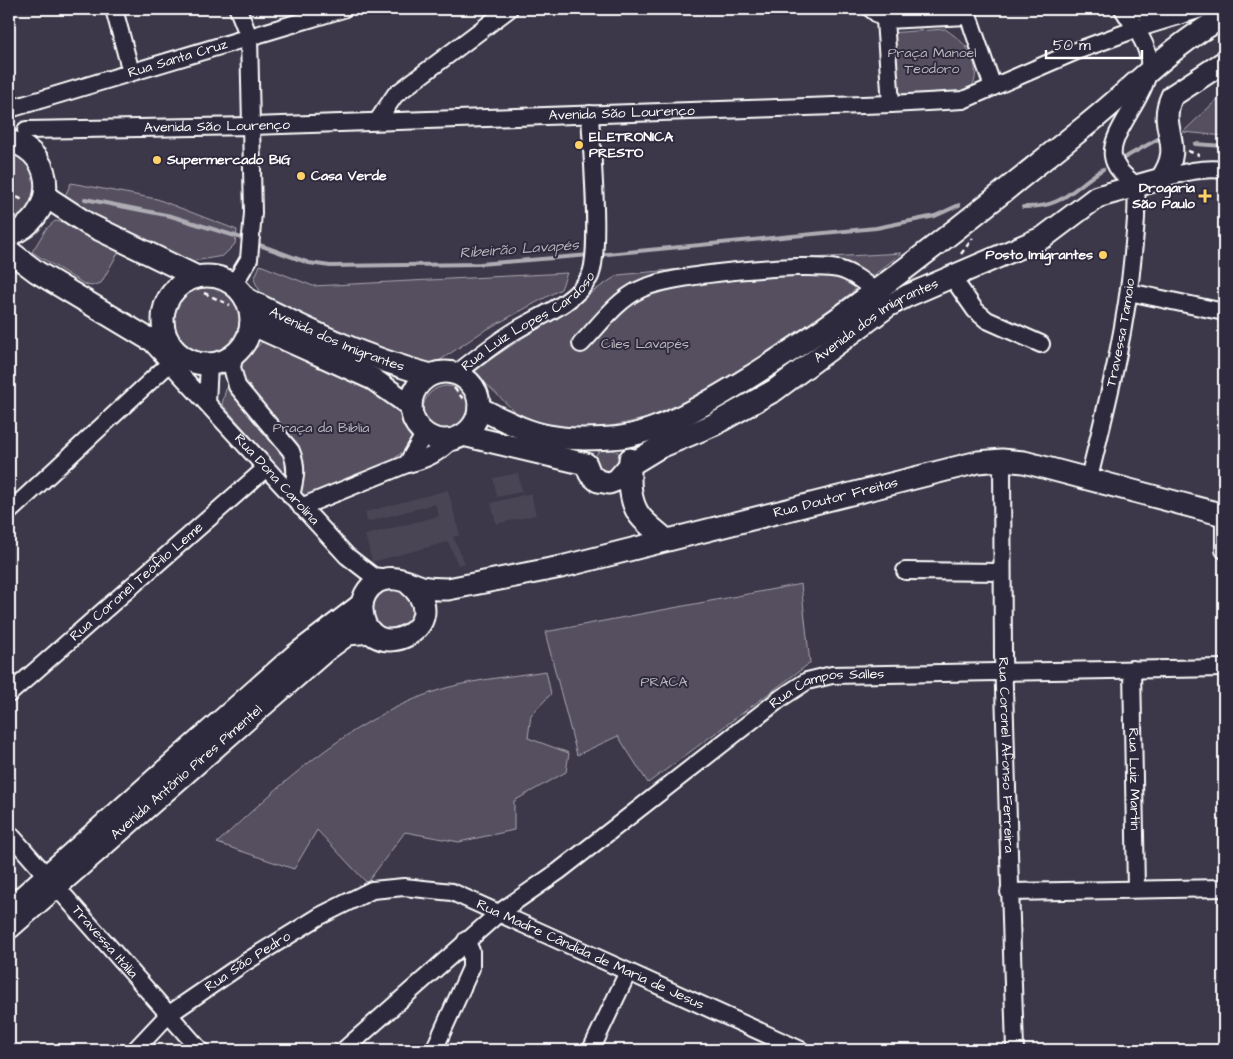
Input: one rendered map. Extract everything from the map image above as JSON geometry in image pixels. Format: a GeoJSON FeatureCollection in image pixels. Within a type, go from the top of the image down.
{"type":"FeatureCollection","features":[{"type":"Feature","properties":{"kind":"main road","name":"Avenida dos Imigrantes"},"geometry":{"type":"LineString","coordinates":[[479,408],[526,430],[548,436],[606,438],[681,418],[785,356],[876,292],[1116,102],[1172,51],[1201,30],[1224,17]]}},
{"type":"Feature","properties":{"kind":"main road"},"geometry":{"type":"LineString","coordinates":[[1161,179],[1172,160],[1173,150],[1166,120],[1168,104],[1172,96],[1223,61]]}},
{"type":"Feature","properties":{"kind":"main road"},"geometry":{"type":"LineString","coordinates":[[9,234],[20,231],[32,222],[41,209],[46,184],[38,161],[17,136]]}},
{"type":"Feature","properties":{"kind":"main road","name":"Avenida dos Imigrantes"},"geometry":{"type":"LineString","coordinates":[[586,464],[590,474],[598,481],[609,483],[625,474],[630,465],[658,448],[736,413],[782,385],[888,306],[1044,237],[1097,197],[1161,179]]}},
{"type":"Feature","properties":{"kind":"main road","name":"Avenida dos Imigrantes"},"geometry":{"type":"LineString","coordinates":[[45,196],[88,224],[196,277],[216,277],[304,328],[349,348],[378,360],[431,375],[448,372],[456,374]]}},
{"type":"Feature","properties":{"kind":"main road","name":"Rua Dona Carolina"},"geometry":{"type":"LineString","coordinates":[[9,250],[53,282],[165,348]]}},
{"type":"Feature","properties":{"kind":"main road"},"geometry":{"type":"LineString","coordinates":[[196,277],[177,288],[165,307],[163,318],[165,348],[203,364],[222,362],[235,354]]}},
{"type":"Feature","properties":{"kind":"main road","name":"Avenida dos Imigrantes"},"geometry":{"type":"LineString","coordinates":[[235,354],[248,336],[251,324],[250,310],[239,291]]}},
{"type":"Feature","properties":{"kind":"main road","name":"Avenida dos Imigrantes"},"geometry":{"type":"LineString","coordinates":[[251,324],[347,366],[397,394],[411,406],[416,389],[431,375]]}},
{"type":"Feature","properties":{"kind":"main road"},"geometry":{"type":"LineString","coordinates":[[456,374],[466,379],[473,387],[478,397],[479,408],[471,428],[458,437]]}},
{"type":"Feature","properties":{"kind":"main road"},"geometry":{"type":"LineString","coordinates":[[411,406],[417,426],[425,434],[434,438],[458,437],[586,464],[586,454],[591,444],[606,438],[627,448],[630,465],[631,497],[635,508],[641,517],[666,540]]}},
{"type":"Feature","properties":{"kind":"main road","name":"Rua Doutor Freitas"},"geometry":{"type":"LineString","coordinates":[[397,580],[433,589],[448,589],[561,567],[978,462],[1002,460],[1089,478],[1224,515]]}},
{"type":"Feature","properties":{"kind":"main road"},"geometry":{"type":"LineString","coordinates":[[397,580],[416,588],[421,598],[423,614]]}},
{"type":"Feature","properties":{"kind":"main road","name":"Avenida Antônio Pires Pimentel"},"geometry":{"type":"LineString","coordinates":[[9,928],[51,883],[294,656],[364,598],[377,582],[397,580]]}},
{"type":"Feature","properties":{"kind":"main road","name":"Rua Doutor Freitas"},"geometry":{"type":"LineString","coordinates":[[423,614],[435,596],[448,589]]}},
{"type":"Feature","properties":{"kind":"main road"},"geometry":{"type":"LineString","coordinates":[[364,598],[362,619],[371,632]]}},
{"type":"Feature","properties":{"kind":"main road","name":"Avenida Antônio Pires Pimentel"},"geometry":{"type":"LineString","coordinates":[[9,909],[51,883],[325,651],[348,634],[371,632],[377,637],[387,640],[402,639],[412,634],[420,625],[423,614]]}},
{"type":"Feature","properties":{"kind":"street"},"geometry":{"type":"LineString","coordinates":[[114,9],[131,72]]}},
{"type":"Feature","properties":{"kind":"street"},"geometry":{"type":"LineString","coordinates":[[238,9],[249,37],[253,233],[249,259],[239,291]]}},
{"type":"Feature","properties":{"kind":"street","name":"Rua Santa Cruz"},"geometry":{"type":"LineString","coordinates":[[11,107],[343,9]]}},
{"type":"Feature","properties":{"kind":"street"},"geometry":{"type":"LineString","coordinates":[[378,120],[395,95],[509,9]]}},
{"type":"Feature","properties":{"kind":"street"},"geometry":{"type":"LineString","coordinates":[[871,9],[885,20],[967,12],[993,87]]}},
{"type":"Feature","properties":{"kind":"street"},"geometry":{"type":"LineString","coordinates":[[1122,9],[1129,31],[1147,50],[1148,72],[1135,105],[1117,138],[1113,150],[1113,156],[1120,171],[1136,186]]}},
{"type":"Feature","properties":{"kind":"street"},"geometry":{"type":"LineString","coordinates":[[1131,9],[1146,12],[1155,9]]}},
{"type":"Feature","properties":{"kind":"street","name":"Avenida São Lourenço"},"geometry":{"type":"LineString","coordinates":[[17,136],[378,120],[891,104],[963,100],[1129,31],[1180,12],[1201,9]]}},
{"type":"Feature","properties":{"kind":"street"},"geometry":{"type":"LineString","coordinates":[[885,20],[891,104]]}},
{"type":"Feature","properties":{"kind":"street"},"geometry":{"type":"LineString","coordinates":[[11,107],[17,136]]}},
{"type":"Feature","properties":{"kind":"street","name":"Rua Luiz Lopes Cardoso"},"geometry":{"type":"LineString","coordinates":[[456,374],[496,344],[552,310],[580,289],[592,270],[596,247],[590,114]]}},
{"type":"Feature","properties":{"kind":"street"},"geometry":{"type":"LineString","coordinates":[[1161,179],[1212,168],[1224,170]]}},
{"type":"Feature","properties":{"kind":"street","name":"Travessa Tamoio"},"geometry":{"type":"LineString","coordinates":[[1089,478],[1119,352],[1129,292],[1137,204],[1136,186]]}},
{"type":"Feature","properties":{"kind":"street","name":"Rua Dona Carolina"},"geometry":{"type":"LineString","coordinates":[[9,265],[40,280],[53,282]]}},
{"type":"Feature","properties":{"kind":"street"},"geometry":{"type":"LineString","coordinates":[[581,344],[620,304],[639,290],[669,281],[725,273],[816,266],[840,269],[859,279],[876,292]]}},
{"type":"Feature","properties":{"kind":"street"},"geometry":{"type":"LineString","coordinates":[[952,277],[976,310],[987,320],[1041,344]]}},
{"type":"Feature","properties":{"kind":"street"},"geometry":{"type":"LineString","coordinates":[[1129,292],[1224,312]]}},
{"type":"Feature","properties":{"kind":"street"},"geometry":{"type":"LineString","coordinates":[[9,512],[153,377],[165,348]]}},
{"type":"Feature","properties":{"kind":"street","name":"Rua Dona Carolina"},"geometry":{"type":"LineString","coordinates":[[165,348],[207,403],[347,556],[373,576],[397,580]]}},
{"type":"Feature","properties":{"kind":"street"},"geometry":{"type":"LineString","coordinates":[[235,354],[232,367],[237,386],[290,451],[295,461],[297,473],[296,502],[436,454],[458,437]]}},
{"type":"Feature","properties":{"kind":"street"},"geometry":{"type":"LineString","coordinates":[[203,364],[207,403]]}},
{"type":"Feature","properties":{"kind":"street"},"geometry":{"type":"LineString","coordinates":[[407,464],[425,434]]}},
{"type":"Feature","properties":{"kind":"street","name":"Rua Coronel Afonso Ferreira"},"geometry":{"type":"LineString","coordinates":[[1002,460],[1004,671],[1015,1050]]}},
{"type":"Feature","properties":{"kind":"street","name":"Rua Coronel Teófilo Leme"},"geometry":{"type":"LineString","coordinates":[[9,694],[265,468]]}},
{"type":"Feature","properties":{"kind":"street"},"geometry":{"type":"LineString","coordinates":[[1224,523],[1224,550]]}},
{"type":"Feature","properties":{"kind":"street","name":"Rua Dona Carolina"},"geometry":{"type":"LineString","coordinates":[[347,556],[364,598]]}},
{"type":"Feature","properties":{"kind":"street"},"geometry":{"type":"LineString","coordinates":[[905,570],[1002,572]]}},
{"type":"Feature","properties":{"kind":"street","name":"Rua Campos Salles"},"geometry":{"type":"LineString","coordinates":[[344,1050],[466,940],[500,912],[559,871],[781,698],[807,681],[832,675],[1224,668]]}},
{"type":"Feature","properties":{"kind":"street","name":"Rua Luiz Martin"},"geometry":{"type":"LineString","coordinates":[[1132,669],[1136,889]]}},
{"type":"Feature","properties":{"kind":"street","name":"Travessa Itália"},"geometry":{"type":"LineString","coordinates":[[9,833],[51,883],[200,1050]]}},
{"type":"Feature","properties":{"kind":"street","name":"Rua Madre Cândida de Maria de Jesus"},"geometry":{"type":"LineString","coordinates":[[372,890],[404,888],[452,892],[500,912],[801,1050]]}},
{"type":"Feature","properties":{"kind":"street"},"geometry":{"type":"LineString","coordinates":[[1009,892],[1224,888]]}},
{"type":"Feature","properties":{"kind":"street","name":"Rua São Pedro"},"geometry":{"type":"LineString","coordinates":[[135,1050],[168,1015],[244,963],[320,916],[372,890]]}},
{"type":"Feature","properties":{"kind":"street"},"geometry":{"type":"LineString","coordinates":[[434,1050],[471,968],[471,951],[466,940]]}},
{"type":"Feature","properties":{"kind":"street"},"geometry":{"type":"LineString","coordinates":[[591,1050],[628,972]]}},
{"type":"Feature","properties":{"kind":"path"},"geometry":{"type":"LineString","coordinates":[[1184,146],[1188,151],[1200,156]]}},
{"type":"Feature","properties":{"kind":"shaded area"},"geometry":{"type":"Polygon","coordinates":[[[518,473],[522,492],[497,497],[493,478],[518,473]]]}},
{"type":"Feature","properties":{"kind":"shaded area"},"geometry":{"type":"Polygon","coordinates":[[[448,490],[460,535],[453,537],[465,563],[458,565],[448,542],[372,562],[365,535],[439,516],[435,504],[367,522],[365,512],[448,490]]]}},
{"type":"Feature","properties":{"kind":"shaded area"},"geometry":{"type":"Polygon","coordinates":[[[531,493],[536,515],[496,524],[491,503],[531,493]]]}},
{"type":"Feature","properties":{"kind":"green space","name":"Praça Manoel Teodoro"},"geometry":{"type":"Polygon","coordinates":[[[945,29],[960,40],[971,54],[975,70],[975,80],[972,86],[967,90],[952,93],[893,94],[888,33],[945,29]]]}},
{"type":"Feature","properties":{"kind":"green space"},"geometry":{"type":"Polygon","coordinates":[[[1224,93],[1224,136],[1183,132],[1224,93]]]}},
{"type":"Feature","properties":{"kind":"green space"},"geometry":{"type":"Polygon","coordinates":[[[9,150],[19,156],[31,168],[36,181],[36,190],[33,210],[9,227],[9,150]]]}},
{"type":"Feature","properties":{"kind":"green space"},"geometry":{"type":"Polygon","coordinates":[[[71,183],[157,199],[237,230],[235,244],[223,256],[188,262],[63,200],[71,183]]]}},
{"type":"Feature","properties":{"kind":"green space"},"geometry":{"type":"Polygon","coordinates":[[[55,221],[67,223],[114,246],[118,253],[101,283],[91,286],[84,284],[32,252],[46,229],[55,221]]]}},
{"type":"Feature","properties":{"kind":"green space","name":"Cíles Lavapés"},"geometry":{"type":"Polygon","coordinates":[[[902,253],[744,377],[667,414],[589,431],[549,428],[515,412],[473,371],[618,275],[775,260],[902,253]]]}},
{"type":"Feature","properties":{"kind":"green space"},"geometry":{"type":"Polygon","coordinates":[[[260,265],[313,286],[567,273],[561,289],[482,332],[430,367],[385,361],[266,302],[254,280],[260,265]]]}},
{"type":"Feature","properties":{"kind":"green space"},"geometry":{"type":"Polygon","coordinates":[[[207,283],[221,286],[233,294],[241,306],[244,320],[241,334],[233,346],[221,354],[207,357],[193,354],[181,346],[173,334],[170,320],[173,306],[181,294],[193,286],[207,283]]]}},
{"type":"Feature","properties":{"kind":"green space","name":"Praça da Biblia"},"geometry":{"type":"Polygon","coordinates":[[[276,340],[350,377],[387,401],[400,414],[409,427],[412,442],[401,453],[376,470],[347,482],[303,496],[222,404],[230,374],[262,342],[276,340]]]}},
{"type":"Feature","properties":{"kind":"green space"},"geometry":{"type":"Polygon","coordinates":[[[442,386],[452,386],[461,390],[467,396],[470,401],[470,419],[461,430],[452,434],[442,434],[433,430],[427,424],[423,415],[423,405],[427,396],[433,390],[442,386]]]}},
{"type":"Feature","properties":{"kind":"green space"},"geometry":{"type":"Polygon","coordinates":[[[608,448],[618,452],[623,461],[605,479],[593,459],[599,451],[608,448]]]}},
{"type":"Feature","properties":{"kind":"green space","name":"PRACA"},"geometry":{"type":"Polygon","coordinates":[[[801,584],[810,663],[648,783],[618,736],[577,755],[545,632],[801,584]]]}},
{"type":"Feature","properties":{"kind":"green space"},"geometry":{"type":"Polygon","coordinates":[[[399,587],[412,596],[415,619],[391,634],[373,622],[372,600],[383,589],[399,587]]]}},
{"type":"Feature","properties":{"kind":"green space"},"geometry":{"type":"Polygon","coordinates":[[[546,671],[551,694],[531,715],[528,738],[569,753],[566,772],[514,801],[514,830],[459,842],[405,832],[367,883],[317,830],[294,869],[217,843],[316,757],[370,721],[399,706],[444,689],[473,682],[546,671]]]}},
{"type":"Feature","properties":{"kind":"waterway","name":"Ribeirão Lavapés"},"geometry":{"type":"LineString","coordinates":[[1124,158],[1158,139]]}},
{"type":"Feature","properties":{"kind":"waterway","name":"Ribeirão Lavapés"},"geometry":{"type":"LineString","coordinates":[[1195,144],[1224,146]]}},
{"type":"Feature","properties":{"kind":"waterway","name":"Ribeirão Lavapés"},"geometry":{"type":"LineString","coordinates":[[1023,207],[1058,201],[1103,169]]}},
{"type":"Feature","properties":{"kind":"waterway","name":"Ribeirão Lavapés"},"geometry":{"type":"LineString","coordinates":[[85,199],[171,216],[248,240]]}},
{"type":"Feature","properties":{"kind":"waterway","name":"Ribeirão Lavapés"},"geometry":{"type":"LineString","coordinates":[[597,255],[876,228],[935,216],[959,205]]}},
{"type":"Feature","properties":{"kind":"waterway","name":"Ribeirão Lavapés"},"geometry":{"type":"LineString","coordinates":[[254,243],[309,263],[330,266],[480,264],[590,255]]}},
{"type":"Feature","properties":{"kind":"place","name":"ELETRONICA PRESTO"},"geometry":{"type":"Point","coordinates":[579,145]}},
{"type":"Feature","properties":{"kind":"place","name":"Supermercado BIG"},"geometry":{"type":"Point","coordinates":[157,160]}},
{"type":"Feature","properties":{"kind":"place","name":"Casa Verde"},"geometry":{"type":"Point","coordinates":[301,176]}},
{"type":"Feature","properties":{"kind":"place","name":"Drogaria São Paulo"},"geometry":{"type":"Point","coordinates":[1205,196]}},
{"type":"Feature","properties":{"kind":"place","name":"Posto Imigrantes"},"geometry":{"type":"Point","coordinates":[1103,255]}}]}
